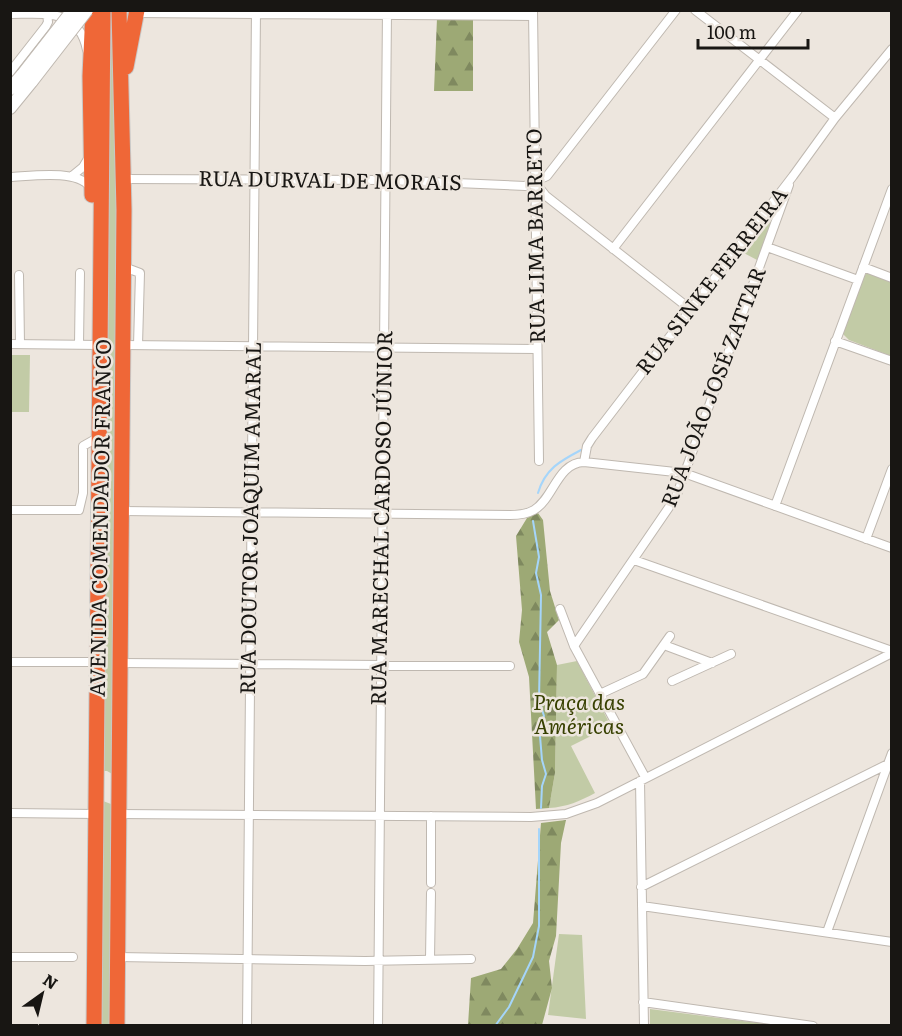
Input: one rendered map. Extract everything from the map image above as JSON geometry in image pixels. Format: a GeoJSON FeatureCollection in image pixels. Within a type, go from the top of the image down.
{"type":"FeatureCollection","features":[{"type":"Feature","properties":{"kind":"highway"},"geometry":{"type":"LineString","coordinates":[[93,10],[90,154],[100,318]]}},
{"type":"Feature","properties":{"kind":"highway","name":"AVENIDA COMENDADOR FRANCO"},"geometry":{"type":"LineString","coordinates":[[94,1026],[103,10]]}},
{"type":"Feature","properties":{"kind":"highway","name":"AVENIDA COMENDADOR FRANCO"},"geometry":{"type":"LineString","coordinates":[[117,1026],[122,511],[131,345],[124,267],[120,10]]}},
{"type":"Feature","properties":{"kind":"highway"},"geometry":{"type":"LineString","coordinates":[[120,97],[137,12]]}},
{"type":"Feature","properties":{"kind":"highway"},"geometry":{"type":"LineString","coordinates":[[96,789],[101,781],[107,780],[112,781],[119,789]]}},
{"type":"Feature","properties":{"kind":"main road"},"geometry":{"type":"LineString","coordinates":[[10,89],[87,10]]}},
{"type":"Feature","properties":{"kind":"main road"},"geometry":{"type":"LineString","coordinates":[[12,106],[22,76],[68,13]]}},
{"type":"Feature","properties":{"kind":"street"},"geometry":{"type":"LineString","coordinates":[[676,10],[547,176],[535,181],[546,196],[690,309]]}},
{"type":"Feature","properties":{"kind":"street"},"geometry":{"type":"LineString","coordinates":[[695,10],[835,118]]}},
{"type":"Feature","properties":{"kind":"street"},"geometry":{"type":"LineString","coordinates":[[613,249],[798,10]]}},
{"type":"Feature","properties":{"kind":"street"},"geometry":{"type":"LineString","coordinates":[[137,12],[533,13]]}},
{"type":"Feature","properties":{"kind":"street","name":"RUA DOUTOR JOAQUIM AMARAL"},"geometry":{"type":"LineString","coordinates":[[247,1026],[256,12]]}},
{"type":"Feature","properties":{"kind":"street"},"geometry":{"type":"LineString","coordinates":[[10,14],[68,13],[72,23],[82,35],[87,48],[90,76]]}},
{"type":"Feature","properties":{"kind":"street","name":"RUA MARECHAL CARDOSO JÚNIOR"},"geometry":{"type":"LineString","coordinates":[[378,1026],[387,13]]}},
{"type":"Feature","properties":{"kind":"street","name":"RUA LIMA BARRETO"},"geometry":{"type":"LineString","coordinates":[[533,13],[538,461]]}},
{"type":"Feature","properties":{"kind":"street"},"geometry":{"type":"LineString","coordinates":[[22,76],[48,22],[47,14]]}},
{"type":"Feature","properties":{"kind":"street","name":"RUA SINKE FERREIRA"},"geometry":{"type":"LineString","coordinates":[[584,462],[585,453],[592,438],[835,118],[891,49]]}},
{"type":"Feature","properties":{"kind":"street"},"geometry":{"type":"LineString","coordinates":[[72,176],[83,167],[90,154]]}},
{"type":"Feature","properties":{"kind":"street"},"geometry":{"type":"LineString","coordinates":[[10,177],[72,176],[84,181],[91,189]]}},
{"type":"Feature","properties":{"kind":"street","name":"RUA JOÃO JOSÉ ZATTAR"},"geometry":{"type":"LineString","coordinates":[[574,646],[670,507],[793,176]]}},
{"type":"Feature","properties":{"kind":"street","name":"RUA DURVAL DE MORAIS"},"geometry":{"type":"LineString","coordinates":[[124,179],[385,180],[525,186],[535,181]]}},
{"type":"Feature","properties":{"kind":"street"},"geometry":{"type":"LineString","coordinates":[[775,506],[891,189]]}},
{"type":"Feature","properties":{"kind":"street"},"geometry":{"type":"LineString","coordinates":[[767,247],[858,280]]}},
{"type":"Feature","properties":{"kind":"street"},"geometry":{"type":"LineString","coordinates":[[124,267],[140,273],[131,345],[537,349]]}},
{"type":"Feature","properties":{"kind":"street"},"geometry":{"type":"LineString","coordinates":[[863,267],[891,278]]}},
{"type":"Feature","properties":{"kind":"street"},"geometry":{"type":"LineString","coordinates":[[79,344],[80,273]]}},
{"type":"Feature","properties":{"kind":"street"},"geometry":{"type":"LineString","coordinates":[[19,275],[15,344],[100,345]]}},
{"type":"Feature","properties":{"kind":"street"},"geometry":{"type":"LineString","coordinates":[[835,341],[891,361]]}},
{"type":"Feature","properties":{"kind":"street"},"geometry":{"type":"LineString","coordinates":[[10,510],[80,510],[83,493],[83,446],[99,437]]}},
{"type":"Feature","properties":{"kind":"street"},"geometry":{"type":"LineString","coordinates":[[122,511],[523,514],[535,509],[547,497],[565,470],[574,463],[584,462],[684,473],[891,548]]}},
{"type":"Feature","properties":{"kind":"street"},"geometry":{"type":"LineString","coordinates":[[866,539],[891,469]]}},
{"type":"Feature","properties":{"kind":"street"},"geometry":{"type":"LineString","coordinates":[[634,560],[891,652]]}},
{"type":"Feature","properties":{"kind":"street"},"geometry":{"type":"LineString","coordinates":[[560,609],[574,646],[643,779],[641,887],[644,1026]]}},
{"type":"Feature","properties":{"kind":"street"},"geometry":{"type":"LineString","coordinates":[[600,694],[641,675],[670,636]]}},
{"type":"Feature","properties":{"kind":"street"},"geometry":{"type":"LineString","coordinates":[[664,645],[712,663]]}},
{"type":"Feature","properties":{"kind":"street"},"geometry":{"type":"LineString","coordinates":[[119,814],[540,817],[566,814],[586,808],[891,652]]}},
{"type":"Feature","properties":{"kind":"street"},"geometry":{"type":"LineString","coordinates":[[672,681],[731,654]]}},
{"type":"Feature","properties":{"kind":"street"},"geometry":{"type":"LineString","coordinates":[[10,662],[97,662]]}},
{"type":"Feature","properties":{"kind":"street"},"geometry":{"type":"LineString","coordinates":[[120,663],[510,666]]}},
{"type":"Feature","properties":{"kind":"street"},"geometry":{"type":"LineString","coordinates":[[641,887],[890,757]]}},
{"type":"Feature","properties":{"kind":"street"},"geometry":{"type":"LineString","coordinates":[[827,932],[890,757]]}},
{"type":"Feature","properties":{"kind":"street"},"geometry":{"type":"LineString","coordinates":[[10,813],[96,814]]}},
{"type":"Feature","properties":{"kind":"street"},"geometry":{"type":"LineString","coordinates":[[431,816],[431,883]]}},
{"type":"Feature","properties":{"kind":"street"},"geometry":{"type":"LineString","coordinates":[[430,959],[431,893]]}},
{"type":"Feature","properties":{"kind":"street"},"geometry":{"type":"LineString","coordinates":[[642,906],[891,942]]}},
{"type":"Feature","properties":{"kind":"street"},"geometry":{"type":"LineString","coordinates":[[10,957],[73,957]]}},
{"type":"Feature","properties":{"kind":"street"},"geometry":{"type":"LineString","coordinates":[[118,957],[378,961],[471,959]]}},
{"type":"Feature","properties":{"kind":"street"},"geometry":{"type":"LineString","coordinates":[[643,1002],[813,1026]]}},
{"type":"Feature","properties":{"kind":"green space"},"geometry":{"type":"Polygon","coordinates":[[[114,10],[118,172],[114,775],[102,771],[107,11],[114,10]]]}},
{"type":"Feature","properties":{"kind":"green space"},"geometry":{"type":"Polygon","coordinates":[[[437,18],[473,18],[473,91],[434,91],[437,18]]]}},
{"type":"Feature","properties":{"kind":"green space"},"geometry":{"type":"Polygon","coordinates":[[[770,209],[775,213],[759,261],[740,251],[770,209]]]}},
{"type":"Feature","properties":{"kind":"green space"},"geometry":{"type":"Polygon","coordinates":[[[866,274],[891,281],[891,356],[849,340],[843,334],[866,274]]]}},
{"type":"Feature","properties":{"kind":"green space"},"geometry":{"type":"Polygon","coordinates":[[[11,355],[30,355],[29,412],[11,412],[11,355]]]}},
{"type":"Feature","properties":{"kind":"green space"},"geometry":{"type":"Polygon","coordinates":[[[538,513],[543,520],[550,591],[559,620],[547,632],[557,665],[555,773],[549,808],[536,809],[529,677],[519,642],[522,610],[516,536],[527,518],[538,513]]]}},
{"type":"Feature","properties":{"kind":"green space","name":"Praça das Américas"},"geometry":{"type":"Polygon","coordinates":[[[577,661],[611,726],[571,746],[595,793],[573,803],[549,808],[555,773],[557,665],[577,661]]]}},
{"type":"Feature","properties":{"kind":"green space"},"geometry":{"type":"Polygon","coordinates":[[[103,801],[111,804],[111,1025],[99,1026],[103,801]]]}},
{"type":"Feature","properties":{"kind":"green space"},"geometry":{"type":"Polygon","coordinates":[[[566,820],[561,843],[556,936],[549,961],[552,988],[542,1025],[468,1025],[471,978],[501,969],[533,923],[541,823],[566,820]]]}},
{"type":"Feature","properties":{"kind":"green space"},"geometry":{"type":"Polygon","coordinates":[[[559,934],[582,935],[586,1019],[548,1015],[559,934]]]}},
{"type":"Feature","properties":{"kind":"green space"},"geometry":{"type":"Polygon","coordinates":[[[650,1009],[773,1025],[650,1025],[650,1009]]]}},
{"type":"Feature","properties":{"kind":"waterway"},"geometry":{"type":"LineString","coordinates":[[538,493],[549,472],[566,458],[581,450]]}},
{"type":"Feature","properties":{"kind":"waterway"},"geometry":{"type":"LineString","coordinates":[[533,521],[539,557],[536,573],[541,595],[539,700],[544,716],[539,724],[542,760],[546,774],[542,786],[541,808]]}},
{"type":"Feature","properties":{"kind":"waterway"},"geometry":{"type":"LineString","coordinates":[[495,1026],[509,1007],[533,957],[539,926],[539,829]]}}]}
